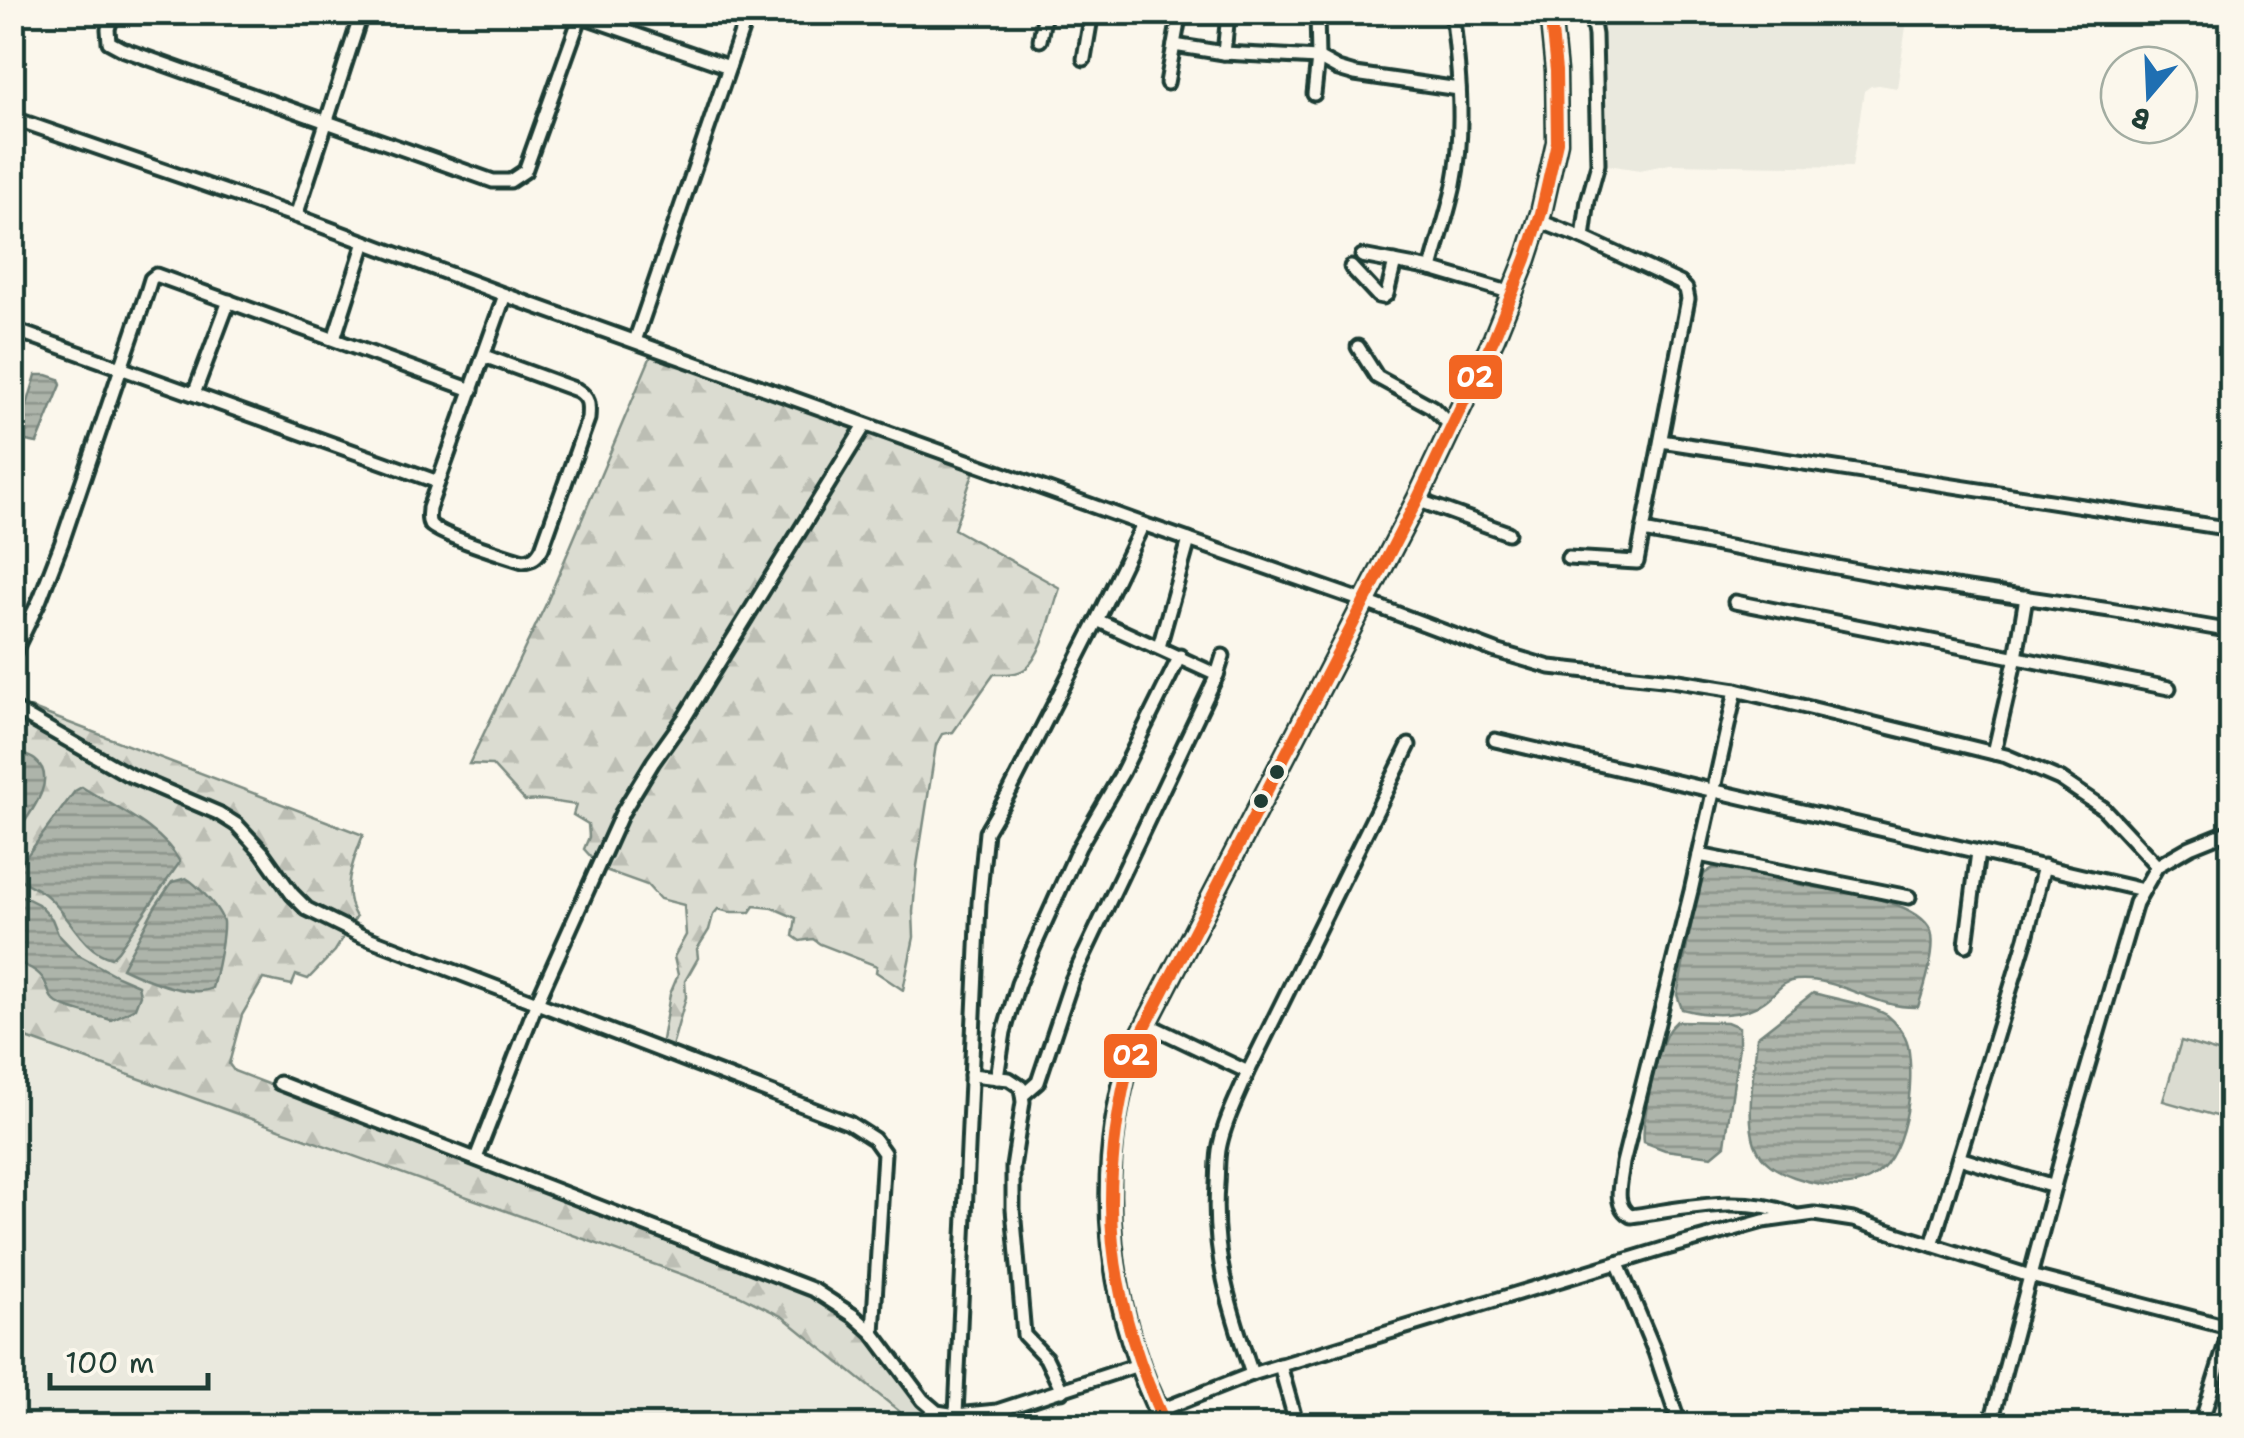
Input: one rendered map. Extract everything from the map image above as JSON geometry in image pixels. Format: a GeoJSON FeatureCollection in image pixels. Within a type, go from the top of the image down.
{"type":"FeatureCollection","features":[{"type":"Feature","properties":{"kind":"main road"},"geometry":{"type":"LineString","coordinates":[[1158,1420],[1127,1332],[1115,1276],[1110,1189],[1120,1088],[1131,1054],[1417,500],[1512,294],[1538,221],[1557,142],[1550,12]]}},
{"type":"Feature","properties":{"kind":"street"},"geometry":{"type":"LineString","coordinates":[[113,12],[109,42],[122,49],[493,181],[510,181],[526,171],[578,14],[729,67]]}},
{"type":"Feature","properties":{"kind":"street"},"geometry":{"type":"LineString","coordinates":[[296,216],[362,12]]}},
{"type":"Feature","properties":{"kind":"street"},"geometry":{"type":"LineString","coordinates":[[635,341],[748,12]]}},
{"type":"Feature","properties":{"kind":"street"},"geometry":{"type":"LineString","coordinates":[[1040,40],[1045,12]]}},
{"type":"Feature","properties":{"kind":"street"},"geometry":{"type":"LineString","coordinates":[[1084,59],[1092,12]]}},
{"type":"Feature","properties":{"kind":"street"},"geometry":{"type":"LineString","coordinates":[[1167,83],[1180,12]]}},
{"type":"Feature","properties":{"kind":"street"},"geometry":{"type":"LineString","coordinates":[[1224,12],[1224,53]]}},
{"type":"Feature","properties":{"kind":"street"},"geometry":{"type":"LineString","coordinates":[[1314,94],[1317,12]]}},
{"type":"Feature","properties":{"kind":"street"},"geometry":{"type":"LineString","coordinates":[[1431,269],[1454,184],[1458,143],[1459,90],[1452,12]]}},
{"type":"Feature","properties":{"kind":"street"},"geometry":{"type":"LineString","coordinates":[[1583,238],[1598,164],[1596,35],[1590,12]]}},
{"type":"Feature","properties":{"kind":"street"},"geometry":{"type":"LineString","coordinates":[[1174,45],[1224,53],[1318,58],[1356,74],[1459,90]]}},
{"type":"Feature","properties":{"kind":"street"},"geometry":{"type":"LineString","coordinates":[[12,118],[296,216],[1496,652],[1550,667],[1736,690],[1994,754],[2060,779],[2103,808],[2156,866]]}},
{"type":"Feature","properties":{"kind":"street"},"geometry":{"type":"LineString","coordinates":[[1538,221],[1680,284],[1688,298],[1637,562],[1568,558]]}},
{"type":"Feature","properties":{"kind":"street"},"geometry":{"type":"LineString","coordinates":[[334,339],[365,242]]}},
{"type":"Feature","properties":{"kind":"street"},"geometry":{"type":"LineString","coordinates":[[1362,256],[1431,269],[1512,294]]}},
{"type":"Feature","properties":{"kind":"street"},"geometry":{"type":"LineString","coordinates":[[1351,268],[1383,297],[1394,262]]}},
{"type":"Feature","properties":{"kind":"street"},"geometry":{"type":"LineString","coordinates":[[12,657],[62,542],[151,280],[156,275],[472,390]]}},
{"type":"Feature","properties":{"kind":"street"},"geometry":{"type":"LineString","coordinates":[[484,356],[576,390],[586,395],[589,404],[588,419],[542,548],[537,557],[522,561],[433,528],[428,520],[429,508],[505,295]]}},
{"type":"Feature","properties":{"kind":"street"},"geometry":{"type":"LineString","coordinates":[[194,394],[229,301]]}},
{"type":"Feature","properties":{"kind":"street"},"geometry":{"type":"LineString","coordinates":[[12,328],[438,482]]}},
{"type":"Feature","properties":{"kind":"street"},"geometry":{"type":"LineString","coordinates":[[1358,347],[1378,378],[1432,407],[1452,427]]}},
{"type":"Feature","properties":{"kind":"street"},"geometry":{"type":"LineString","coordinates":[[476,1158],[538,1002],[622,813],[866,424]]}},
{"type":"Feature","properties":{"kind":"street"},"geometry":{"type":"LineString","coordinates":[[1661,441],[2232,529]]}},
{"type":"Feature","properties":{"kind":"street"},"geometry":{"type":"LineString","coordinates":[[1417,500],[1508,533]]}},
{"type":"Feature","properties":{"kind":"street"},"geometry":{"type":"LineString","coordinates":[[956,1416],[979,903],[986,832],[1143,524]]}},
{"type":"Feature","properties":{"kind":"street"},"geometry":{"type":"LineString","coordinates":[[1643,531],[1900,578],[2232,631]]}},
{"type":"Feature","properties":{"kind":"street"},"geometry":{"type":"LineString","coordinates":[[1159,647],[1189,540]]}},
{"type":"Feature","properties":{"kind":"street"},"geometry":{"type":"LineString","coordinates":[[1994,754],[2026,597]]}},
{"type":"Feature","properties":{"kind":"street"},"geometry":{"type":"LineString","coordinates":[[1735,602],[2169,688]]}},
{"type":"Feature","properties":{"kind":"street"},"geometry":{"type":"LineString","coordinates":[[1097,620],[1217,675]]}},
{"type":"Feature","properties":{"kind":"street"},"geometry":{"type":"LineString","coordinates":[[997,1078],[1004,1032],[1032,951],[1079,847],[1122,773],[1180,656]]}},
{"type":"Feature","properties":{"kind":"street"},"geometry":{"type":"LineString","coordinates":[[1023,1095],[1038,1082],[1072,980],[1224,656]]}},
{"type":"Feature","properties":{"kind":"street"},"geometry":{"type":"LineString","coordinates":[[1736,690],[1623,1163],[1619,1203],[1622,1211],[1631,1216],[1731,1204],[1780,1208],[1796,1216]]}},
{"type":"Feature","properties":{"kind":"street"},"geometry":{"type":"LineString","coordinates":[[12,708],[127,774],[237,825],[307,909],[360,934],[849,1123],[874,1139],[884,1153],[872,1333]]}},
{"type":"Feature","properties":{"kind":"street"},"geometry":{"type":"LineString","coordinates":[[1495,740],[2143,890]]}},
{"type":"Feature","properties":{"kind":"street"},"geometry":{"type":"LineString","coordinates":[[1252,1374],[1220,1269],[1216,1229],[1220,1146],[1248,1072],[1409,745]]}},
{"type":"Feature","properties":{"kind":"street"},"geometry":{"type":"LineString","coordinates":[[1990,1426],[2104,1005],[2143,890],[2156,866],[2232,830]]}},
{"type":"Feature","properties":{"kind":"street"},"geometry":{"type":"LineString","coordinates":[[1966,945],[1978,852]]}},
{"type":"Feature","properties":{"kind":"street"},"geometry":{"type":"LineString","coordinates":[[1699,856],[1909,897]]}},
{"type":"Feature","properties":{"kind":"street"},"geometry":{"type":"LineString","coordinates":[[1932,1245],[2026,938],[2044,866]]}},
{"type":"Feature","properties":{"kind":"street"},"geometry":{"type":"LineString","coordinates":[[1147,1024],[1248,1072]]}},
{"type":"Feature","properties":{"kind":"street"},"geometry":{"type":"LineString","coordinates":[[971,1075],[1009,1079],[1021,1087],[1013,1209],[1024,1335],[1046,1358],[1062,1390]]}},
{"type":"Feature","properties":{"kind":"street"},"geometry":{"type":"LineString","coordinates":[[279,1083],[814,1290],[872,1333],[923,1400],[937,1412],[956,1416],[997,1411],[1138,1364]]}},
{"type":"Feature","properties":{"kind":"street"},"geometry":{"type":"LineString","coordinates":[[1958,1158],[2054,1186]]}},
{"type":"Feature","properties":{"kind":"street"},"geometry":{"type":"LineString","coordinates":[[1158,1420],[1252,1374],[1713,1235],[1814,1214],[1852,1220],[2030,1276],[2231,1327],[2202,1425]]}},
{"type":"Feature","properties":{"kind":"street"},"geometry":{"type":"LineString","coordinates":[[1618,1264],[1655,1352],[1680,1426]]}},
{"type":"Feature","properties":{"kind":"street"},"geometry":{"type":"LineString","coordinates":[[1280,1366],[1297,1426]]}},
{"type":"Feature","properties":{"kind":"street"},"geometry":{"type":"LineString","coordinates":[[931,1426],[937,1412]]}},
{"type":"Feature","properties":{"kind":"shaded area"},"geometry":{"type":"Polygon","coordinates":[[[1594,13],[1908,13],[1897,88],[1879,85],[1864,91],[1852,167],[1670,164],[1640,170],[1601,164],[1594,13]]]}},
{"type":"Feature","properties":{"kind":"shaded area"},"geometry":{"type":"Polygon","coordinates":[[[36,375],[59,379],[61,385],[37,443],[20,440],[18,436],[36,375]]]}},
{"type":"Feature","properties":{"kind":"shaded area"},"geometry":{"type":"Polygon","coordinates":[[[13,751],[35,760],[44,778],[38,800],[13,839],[13,751]]]}},
{"type":"Feature","properties":{"kind":"shaded area"},"geometry":{"type":"Polygon","coordinates":[[[82,787],[149,828],[180,862],[111,958],[91,947],[55,904],[14,873],[75,791],[82,787]]]}},
{"type":"Feature","properties":{"kind":"shaded area"},"geometry":{"type":"Polygon","coordinates":[[[1713,868],[1734,868],[1873,898],[1910,911],[1923,920],[1932,938],[1929,969],[1918,1007],[1887,1003],[1827,983],[1796,980],[1756,1007],[1736,1013],[1682,1009],[1677,995],[1696,901],[1704,874],[1713,868]]]}},
{"type":"Feature","properties":{"kind":"shaded area"},"geometry":{"type":"Polygon","coordinates":[[[186,878],[208,898],[223,922],[212,988],[203,991],[167,986],[122,968],[172,882],[186,878]]]}},
{"type":"Feature","properties":{"kind":"shaded area"},"geometry":{"type":"Polygon","coordinates":[[[12,891],[38,904],[77,954],[138,985],[140,995],[135,1008],[111,1020],[54,1001],[39,975],[13,961],[12,891]]]}},
{"type":"Feature","properties":{"kind":"shaded area"},"geometry":{"type":"Polygon","coordinates":[[[1813,993],[1880,1011],[1900,1029],[1908,1046],[1909,1099],[1900,1138],[1882,1169],[1860,1183],[1822,1184],[1782,1172],[1762,1156],[1752,1132],[1757,1037],[1813,993]]]}},
{"type":"Feature","properties":{"kind":"shaded area"},"geometry":{"type":"Polygon","coordinates":[[[1677,1021],[1727,1022],[1739,1027],[1725,1145],[1712,1156],[1665,1150],[1644,1142],[1655,1071],[1667,1033],[1677,1021]]]}},
{"type":"Feature","properties":{"kind":"shaded area"},"geometry":{"type":"Polygon","coordinates":[[[13,1031],[739,1295],[783,1317],[899,1411],[909,1425],[13,1426],[13,1031]]]}},
{"type":"Feature","properties":{"kind":"green space"},"geometry":{"type":"Polygon","coordinates":[[[653,351],[975,468],[954,529],[1060,588],[1042,643],[1031,662],[1018,672],[994,674],[953,732],[942,734],[936,745],[917,866],[914,937],[903,990],[876,972],[877,966],[813,939],[800,941],[793,936],[796,918],[773,908],[754,906],[750,912],[718,909],[685,981],[686,997],[671,1050],[661,1046],[670,994],[678,975],[674,957],[686,935],[684,905],[660,899],[647,885],[602,869],[584,849],[589,837],[588,824],[573,815],[576,805],[525,801],[492,765],[469,764],[547,602],[653,351]]]}},
{"type":"Feature","properties":{"kind":"green space"},"geometry":{"type":"Polygon","coordinates":[[[12,701],[363,835],[349,886],[356,917],[335,951],[308,979],[296,975],[292,985],[263,979],[242,1015],[229,1064],[234,1071],[813,1294],[870,1336],[920,1402],[956,1419],[958,1425],[909,1425],[899,1411],[783,1317],[739,1295],[13,1033],[12,701]]]}},
{"type":"Feature","properties":{"kind":"green space"},"geometry":{"type":"Polygon","coordinates":[[[2181,1041],[2231,1056],[2231,1078],[2220,1117],[2163,1101],[2181,1041]]]}},
{"type":"Feature","properties":{"kind":"transit line","name":"02"},"geometry":{"type":"LineString","coordinates":[[1166,1426],[1130,1332],[1113,1243],[1113,1152],[1131,1054],[1417,500],[1494,338],[1526,259],[1557,142],[1550,12]]}}]}
